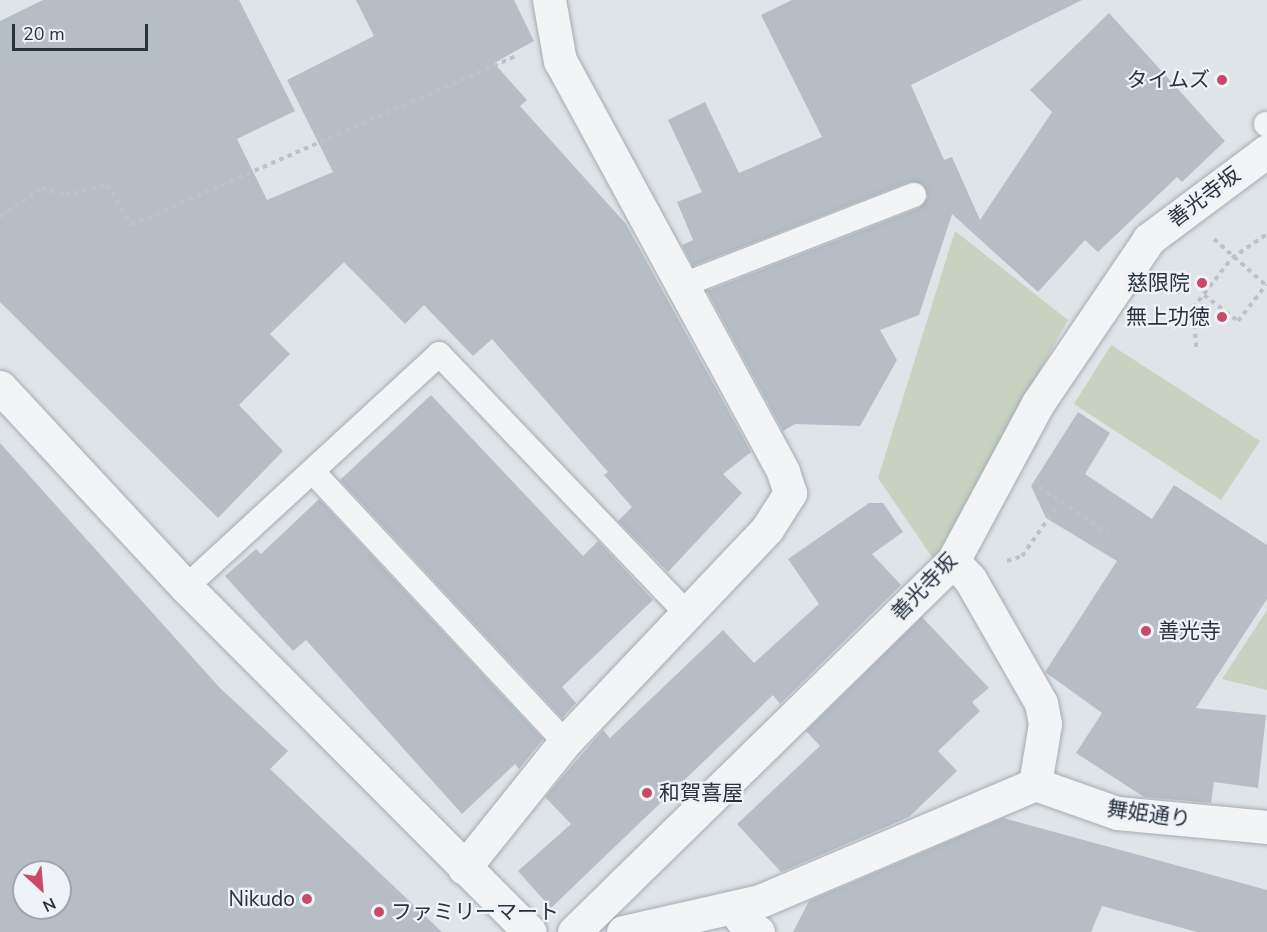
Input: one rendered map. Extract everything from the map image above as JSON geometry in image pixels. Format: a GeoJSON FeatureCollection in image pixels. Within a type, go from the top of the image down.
{"type":"FeatureCollection","features":[{"type":"Feature","properties":{"kind":"street"},"geometry":{"type":"LineString","coordinates":[[464,868],[565,742],[685,611],[767,529],[790,493],[683,285],[560,61],[549,0]]}},
{"type":"Feature","properties":{"kind":"street","name":"善光寺坂"},"geometry":{"type":"LineString","coordinates":[[574,932],[953,561],[1038,403],[1149,239],[1267,133]]}},
{"type":"Feature","properties":{"kind":"street"},"geometry":{"type":"LineString","coordinates":[[0,387],[186,587],[530,932]]}},
{"type":"Feature","properties":{"kind":"street"},"geometry":{"type":"LineString","coordinates":[[623,932],[734,909],[1035,784],[1045,724],[1041,704],[970,579],[953,561]]}},
{"type":"Feature","properties":{"kind":"street","name":"舞姫通り"},"geometry":{"type":"LineString","coordinates":[[1035,784],[1118,813],[1267,827]]}},
{"type":"Feature","properties":{"kind":"street"},"geometry":{"type":"LineString","coordinates":[[734,909],[747,927],[758,932]]}},
{"type":"Feature","properties":{"kind":"lane"},"geometry":{"type":"LineString","coordinates":[[683,285],[914,195]]}},
{"type":"Feature","properties":{"kind":"lane"},"geometry":{"type":"LineString","coordinates":[[186,587],[315,473],[439,354],[685,611]]}},
{"type":"Feature","properties":{"kind":"lane"},"geometry":{"type":"LineString","coordinates":[[315,473],[565,742]]}},
{"type":"Feature","properties":{"kind":"path"},"geometry":{"type":"LineString","coordinates":[[0,217],[42,189],[65,195],[107,185],[131,225],[509,59]]}},
{"type":"Feature","properties":{"kind":"path"},"geometry":{"type":"LineString","coordinates":[[1196,347],[1193,308],[1232,258],[1267,234]]}},
{"type":"Feature","properties":{"kind":"path"},"geometry":{"type":"LineString","coordinates":[[1204,295],[1238,321],[1267,286],[1226,253]]}},
{"type":"Feature","properties":{"kind":"path"},"geometry":{"type":"LineString","coordinates":[[1005,465],[1108,533]]}},
{"type":"Feature","properties":{"kind":"path"},"geometry":{"type":"LineString","coordinates":[[997,564],[1023,556],[1060,502]]}},
{"type":"Feature","properties":{"kind":"green space"},"geometry":{"type":"Polygon","coordinates":[[[955,231],[1068,320],[934,560],[878,478],[955,231]]]}},
{"type":"Feature","properties":{"kind":"green space"},"geometry":{"type":"Polygon","coordinates":[[[1111,345],[1260,441],[1221,500],[1074,404],[1111,345]]]}},
{"type":"Feature","properties":{"kind":"green space"},"geometry":{"type":"Polygon","coordinates":[[[1267,610],[1267,690],[1222,679],[1267,610]]]}},
{"type":"Feature","properties":{"kind":"building"},"geometry":{"type":"Polygon","coordinates":[[[43,0],[239,0],[295,111],[237,139],[267,200],[333,172],[287,80],[374,36],[356,0],[514,0],[534,41],[494,63],[527,100],[520,106],[626,224],[751,452],[723,474],[742,493],[668,572],[618,521],[632,507],[604,475],[608,472],[492,339],[473,356],[424,305],[405,324],[344,262],[270,334],[290,354],[239,405],[283,451],[218,518],[0,302],[0,21],[43,0]]]}},
{"type":"Feature","properties":{"kind":"building"},"geometry":{"type":"Polygon","coordinates":[[[792,0],[1082,0],[911,85],[944,160],[952,157],[980,220],[1052,112],[1030,90],[1109,13],[1225,141],[1182,182],[1177,177],[1098,252],[1085,240],[1038,292],[952,214],[919,315],[880,330],[897,360],[860,426],[795,424],[783,431],[707,291],[919,208],[928,197],[922,184],[909,182],[693,266],[682,245],[693,240],[677,202],[702,192],[668,120],[705,102],[739,173],[822,137],[761,15],[792,0]]]}},
{"type":"Feature","properties":{"kind":"building"},"geometry":{"type":"Polygon","coordinates":[[[431,395],[583,556],[598,541],[653,600],[562,687],[576,703],[562,718],[340,480],[431,395]]]}},
{"type":"Feature","properties":{"kind":"building"},"geometry":{"type":"Polygon","coordinates":[[[1078,412],[1110,433],[1085,474],[1152,519],[1174,485],[1267,545],[1267,599],[1196,708],[1266,715],[1258,788],[1214,782],[1211,803],[1144,797],[1076,753],[1102,713],[1045,672],[1117,561],[1046,518],[1031,486],[1078,412]]]}},
{"type":"Feature","properties":{"kind":"building"},"geometry":{"type":"Polygon","coordinates":[[[0,443],[220,688],[288,751],[270,769],[442,932],[0,932],[0,443]]]}},
{"type":"Feature","properties":{"kind":"building"},"geometry":{"type":"Polygon","coordinates":[[[319,499],[543,739],[519,769],[515,764],[462,814],[306,640],[293,651],[225,576],[256,549],[261,554],[319,499]]]}},
{"type":"Feature","properties":{"kind":"building"},"geometry":{"type":"Polygon","coordinates":[[[869,503],[883,503],[903,532],[872,554],[901,585],[780,704],[773,695],[551,908],[518,871],[571,824],[545,797],[603,730],[610,738],[723,630],[754,663],[819,604],[788,559],[869,503]]]}},
{"type":"Feature","properties":{"kind":"building"},"geometry":{"type":"Polygon","coordinates":[[[922,617],[989,688],[972,702],[980,711],[938,751],[957,771],[909,817],[781,872],[737,824],[820,746],[806,731],[922,617]]]}},
{"type":"Feature","properties":{"kind":"building"},"geometry":{"type":"Polygon","coordinates":[[[1003,818],[1267,890],[1267,932],[1197,932],[1102,906],[1091,932],[793,932],[809,901],[1003,818]]]}},
{"type":"Feature","properties":{"kind":"place","name":"タイムズ"},"geometry":{"type":"Point","coordinates":[1222,80]}},
{"type":"Feature","properties":{"kind":"place","name":"慈限院"},"geometry":{"type":"Point","coordinates":[1202,283]}},
{"type":"Feature","properties":{"kind":"place","name":"無上功徳"},"geometry":{"type":"Point","coordinates":[1222,317]}},
{"type":"Feature","properties":{"kind":"place","name":"善光寺"},"geometry":{"type":"Point","coordinates":[1146,631]}},
{"type":"Feature","properties":{"kind":"place","name":"和賀喜屋"},"geometry":{"type":"Point","coordinates":[647,793]}},
{"type":"Feature","properties":{"kind":"place","name":"Nikudo"},"geometry":{"type":"Point","coordinates":[307,899]}},
{"type":"Feature","properties":{"kind":"place","name":"ファミリーマート"},"geometry":{"type":"Point","coordinates":[379,912]}}]}
